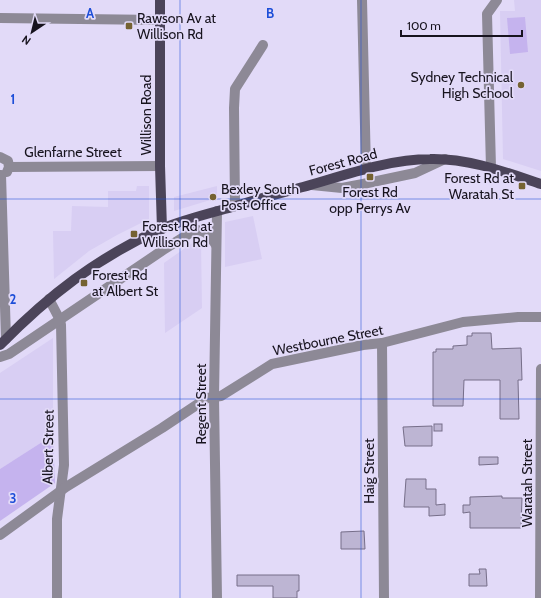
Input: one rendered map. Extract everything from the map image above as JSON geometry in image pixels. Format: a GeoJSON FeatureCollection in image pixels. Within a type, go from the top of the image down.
{"type":"FeatureCollection","features":[{"type":"Feature","properties":{"kind":"main road","name":"Willison Road"},"geometry":{"type":"LineString","coordinates":[[160,0],[160,166],[162,229]]}},
{"type":"Feature","properties":{"kind":"main road","name":"Forest Road"},"geometry":{"type":"LineString","coordinates":[[3,342],[49,299],[94,266],[137,241],[162,229],[217,211],[366,169],[415,160],[445,159],[462,161],[491,168],[541,184]]}},
{"type":"Feature","properties":{"kind":"street"},"geometry":{"type":"LineString","coordinates":[[362,0],[366,169]]}},
{"type":"Feature","properties":{"kind":"street"},"geometry":{"type":"LineString","coordinates":[[491,168],[487,14],[497,0]]}},
{"type":"Feature","properties":{"kind":"street"},"geometry":{"type":"LineString","coordinates":[[0,18],[160,20]]}},
{"type":"Feature","properties":{"kind":"street"},"geometry":{"type":"LineString","coordinates":[[235,206],[234,108],[236,89],[263,45]]}},
{"type":"Feature","properties":{"kind":"street"},"geometry":{"type":"LineString","coordinates":[[0,157],[8,161],[9,167],[7,172],[1,175],[3,342]]}},
{"type":"Feature","properties":{"kind":"street"},"geometry":{"type":"LineString","coordinates":[[310,185],[342,188],[363,184],[415,173],[445,159]]}},
{"type":"Feature","properties":{"kind":"street","name":"Glenfarne Street"},"geometry":{"type":"LineString","coordinates":[[9,167],[160,166]]}},
{"type":"Feature","properties":{"kind":"street","name":"Regent Street"},"geometry":{"type":"LineString","coordinates":[[217,211],[214,397],[217,598]]}},
{"type":"Feature","properties":{"kind":"street"},"geometry":{"type":"LineString","coordinates":[[0,357],[9,354],[164,249],[195,230],[205,232],[216,245]]}},
{"type":"Feature","properties":{"kind":"street","name":"Albert Street"},"geometry":{"type":"LineString","coordinates":[[49,299],[60,320],[64,465],[57,519],[57,598]]}},
{"type":"Feature","properties":{"kind":"street","name":"Westbourne Street"},"geometry":{"type":"LineString","coordinates":[[0,535],[61,491],[207,398],[221,396],[272,364],[363,345],[382,343],[463,322],[518,317],[541,317]]}},
{"type":"Feature","properties":{"kind":"street","name":"Haig Street"},"geometry":{"type":"LineString","coordinates":[[382,343],[384,598]]}},
{"type":"Feature","properties":{"kind":"street","name":"Waratah Street"},"geometry":{"type":"LineString","coordinates":[[540,598],[541,369]]}},
{"type":"Feature","properties":{"kind":"shaded area","name":"Sydney Technical High School"},"geometry":{"type":"Polygon","coordinates":[[[514,0],[541,0],[541,171],[503,159],[500,11],[515,11],[514,0]]]}},
{"type":"Feature","properties":{"kind":"shaded area"},"geometry":{"type":"Polygon","coordinates":[[[525,17],[528,52],[510,54],[507,18],[525,17]]]}},
{"type":"Feature","properties":{"kind":"shaded area"},"geometry":{"type":"Polygon","coordinates":[[[137,186],[149,186],[149,219],[89,251],[54,279],[53,231],[71,231],[72,206],[108,207],[108,191],[136,191],[137,186]]]}},
{"type":"Feature","properties":{"kind":"shaded area"},"geometry":{"type":"Polygon","coordinates":[[[217,186],[217,198],[174,211],[174,197],[217,186]]]}},
{"type":"Feature","properties":{"kind":"shaded area"},"geometry":{"type":"Polygon","coordinates":[[[253,216],[262,259],[225,267],[225,222],[253,216]]]}},
{"type":"Feature","properties":{"kind":"shaded area"},"geometry":{"type":"Polygon","coordinates":[[[198,239],[201,243],[202,308],[165,333],[164,263],[198,239]]]}},
{"type":"Feature","properties":{"kind":"shaded area"},"geometry":{"type":"Polygon","coordinates":[[[53,338],[53,435],[0,469],[0,373],[53,338]]]}},
{"type":"Feature","properties":{"kind":"shaded area"},"geometry":{"type":"Polygon","coordinates":[[[53,435],[55,483],[0,521],[0,469],[53,435]]]}},
{"type":"Feature","properties":{"kind":"building"},"geometry":{"type":"Polygon","coordinates":[[[472,333],[491,333],[492,349],[521,348],[522,380],[518,380],[519,419],[500,419],[500,380],[464,380],[463,406],[433,406],[433,352],[436,352],[436,349],[453,349],[453,346],[467,345],[467,336],[472,336],[472,333]]]}},
{"type":"Feature","properties":{"kind":"building"},"geometry":{"type":"Polygon","coordinates":[[[434,424],[442,424],[442,431],[434,431],[434,424]]]}},
{"type":"Feature","properties":{"kind":"building"},"geometry":{"type":"Polygon","coordinates":[[[432,426],[432,446],[405,446],[403,427],[432,426]]]}},
{"type":"Feature","properties":{"kind":"building"},"geometry":{"type":"Polygon","coordinates":[[[479,457],[498,457],[498,464],[479,465],[479,457]]]}},
{"type":"Feature","properties":{"kind":"building"},"geometry":{"type":"Polygon","coordinates":[[[406,479],[426,479],[426,489],[436,489],[436,505],[445,504],[445,515],[429,516],[429,507],[404,507],[406,479]]]}},
{"type":"Feature","properties":{"kind":"building"},"geometry":{"type":"Polygon","coordinates":[[[502,496],[502,498],[522,498],[521,528],[470,528],[470,512],[463,513],[463,505],[470,505],[470,497],[502,496]]]}},
{"type":"Feature","properties":{"kind":"building"},"geometry":{"type":"Polygon","coordinates":[[[364,531],[365,549],[341,549],[341,532],[364,531]]]}},
{"type":"Feature","properties":{"kind":"building"},"geometry":{"type":"Polygon","coordinates":[[[479,569],[486,569],[487,586],[469,586],[469,574],[480,574],[479,569]]]}},
{"type":"Feature","properties":{"kind":"building"},"geometry":{"type":"Polygon","coordinates":[[[237,575],[299,575],[299,591],[297,591],[297,598],[273,598],[273,586],[237,586],[237,575]]]}},
{"type":"Feature","properties":{"kind":"place","name":"Rawson Av at Willison Rd"},"geometry":{"type":"Point","coordinates":[129,26]}},
{"type":"Feature","properties":{"kind":"place","name":"Sydney Technical High School"},"geometry":{"type":"Point","coordinates":[521,85]}},
{"type":"Feature","properties":{"kind":"place","name":"Forest Rd opp Perrys Av"},"geometry":{"type":"Point","coordinates":[370,177]}},
{"type":"Feature","properties":{"kind":"place","name":"Forest Rd at Waratah St"},"geometry":{"type":"Point","coordinates":[522,186]}},
{"type":"Feature","properties":{"kind":"place","name":"Bexley South Post Office"},"geometry":{"type":"Point","coordinates":[213,197]}},
{"type":"Feature","properties":{"kind":"place","name":"Forest Rd at Willison Rd"},"geometry":{"type":"Point","coordinates":[134,234]}},
{"type":"Feature","properties":{"kind":"place","name":"Forest Rd at Albert St"},"geometry":{"type":"Point","coordinates":[84,283]}}]}
